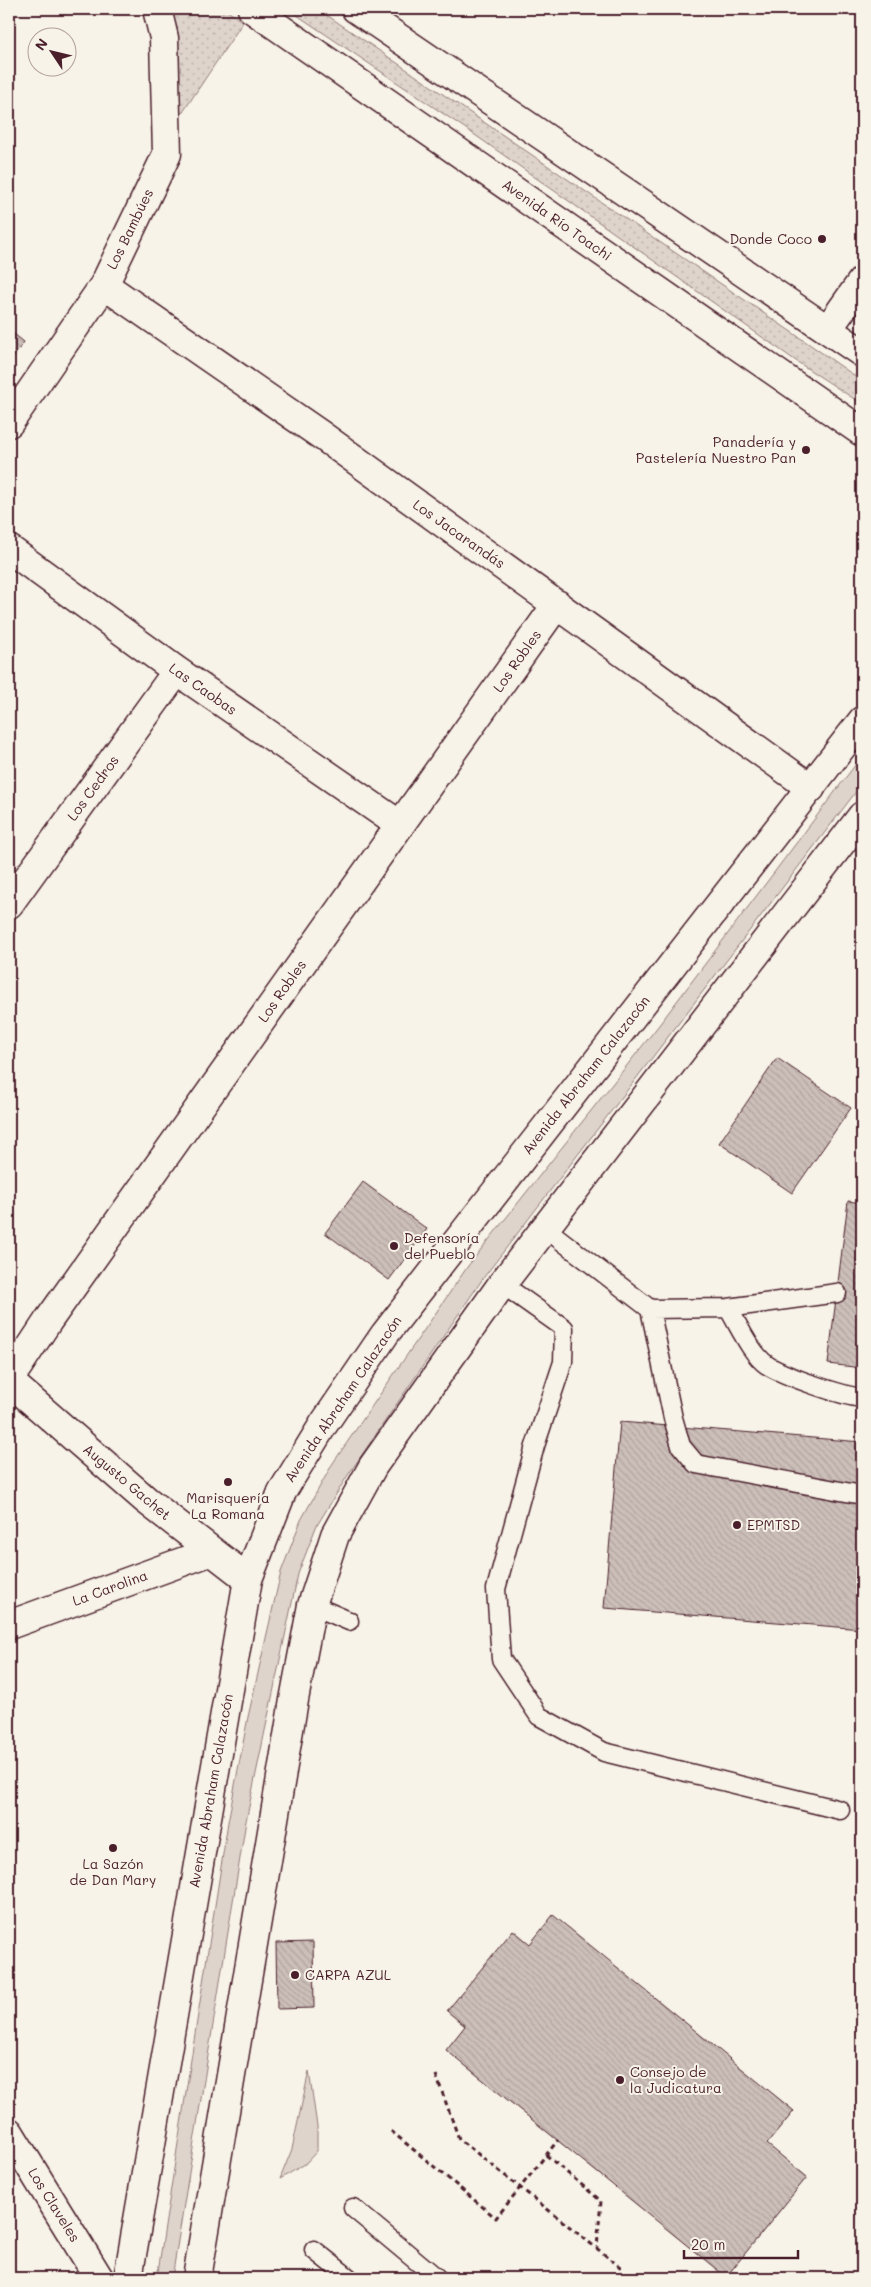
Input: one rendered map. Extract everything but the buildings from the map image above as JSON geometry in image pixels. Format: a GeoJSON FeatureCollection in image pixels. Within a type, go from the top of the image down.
{"type":"FeatureCollection","features":[{"type":"Feature","properties":{"kind":"main road","name":"Los Bambúes"},"geometry":{"type":"LineString","coordinates":[[9,424],[104,285],[167,154],[164,38],[158,9]]}},
{"type":"Feature","properties":{"kind":"main road","name":"Avenida Río Toachi"},"geometry":{"type":"LineString","coordinates":[[252,9],[862,432]]}},
{"type":"Feature","properties":{"kind":"main road"},"geometry":{"type":"LineString","coordinates":[[356,9],[862,353]]}},
{"type":"Feature","properties":{"kind":"main road"},"geometry":{"type":"LineString","coordinates":[[828,329],[862,281]]}},
{"type":"Feature","properties":{"kind":"main road","name":"Los Jacarandás"},"geometry":{"type":"LineString","coordinates":[[104,285],[321,435],[811,788]]}},
{"type":"Feature","properties":{"kind":"main road","name":"Las Caobas"},"geometry":{"type":"LineString","coordinates":[[9,549],[177,671],[400,825]]}},
{"type":"Feature","properties":{"kind":"main road","name":"Los Robles"},"geometry":{"type":"LineString","coordinates":[[9,1380],[48,1321],[557,604]]}},
{"type":"Feature","properties":{"kind":"main road","name":"Los Cedros"},"geometry":{"type":"LineString","coordinates":[[9,904],[177,671]]}},
{"type":"Feature","properties":{"kind":"main road","name":"Avenida Abraham Calazacón"},"geometry":{"type":"LineString","coordinates":[[128,2278],[248,1580],[282,1492],[323,1425],[385,1334],[862,721]]}},
{"type":"Feature","properties":{"kind":"main road"},"geometry":{"type":"LineString","coordinates":[[197,2278],[294,1700],[312,1605],[335,1535],[373,1466],[502,1284],[862,816]]}},
{"type":"Feature","properties":{"kind":"main road","name":"Augusto Gachet"},"geometry":{"type":"LineString","coordinates":[[9,1380],[146,1500],[248,1580]]}},
{"type":"Feature","properties":{"kind":"main road","name":"La Carolina"},"geometry":{"type":"LineString","coordinates":[[9,1625],[212,1551]]}},
{"type":"Feature","properties":{"kind":"main road","name":"Los Claveles"},"geometry":{"type":"LineString","coordinates":[[9,2132],[99,2278]]}},
{"type":"Feature","properties":{"kind":"lane"},"geometry":{"type":"LineString","coordinates":[[546,1228],[650,1309],[728,1308],[837,1293]]}},
{"type":"Feature","properties":{"kind":"lane"},"geometry":{"type":"LineString","coordinates":[[502,1284],[564,1328],[563,1362],[535,1446],[496,1589],[501,1659],[539,1716],[604,1752],[840,1810]]}},
{"type":"Feature","properties":{"kind":"lane"},"geometry":{"type":"LineString","coordinates":[[728,1308],[747,1341],[767,1364],[805,1381],[862,1398]]}},
{"type":"Feature","properties":{"kind":"lane"},"geometry":{"type":"LineString","coordinates":[[650,1309],[681,1446],[696,1464],[862,1495]]}},
{"type":"Feature","properties":{"kind":"lane"},"geometry":{"type":"LineString","coordinates":[[312,1605],[348,1621]]}},
{"type":"Feature","properties":{"kind":"lane"},"geometry":{"type":"LineString","coordinates":[[353,2208],[437,2278]]}},
{"type":"Feature","properties":{"kind":"lane"},"geometry":{"type":"LineString","coordinates":[[314,2250],[349,2278]]}},
{"type":"Feature","properties":{"kind":"path"},"geometry":{"type":"LineString","coordinates":[[436,2075],[459,2139],[624,2270]]}},
{"type":"Feature","properties":{"kind":"path"},"geometry":{"type":"LineString","coordinates":[[391,2131],[496,2218],[558,2140]]}},
{"type":"Feature","properties":{"kind":"path"},"geometry":{"type":"LineString","coordinates":[[546,2155],[601,2201],[597,2247]]}},
{"type":"Feature","properties":{"kind":"shaded area"},"geometry":{"type":"Polygon","coordinates":[[[171,9],[225,9],[243,22],[177,121],[176,35],[171,9]]]}},
{"type":"Feature","properties":{"kind":"shaded area"},"geometry":{"type":"Polygon","coordinates":[[[288,9],[318,9],[812,346],[862,381],[862,404],[799,363],[475,135],[288,9]]]}},
{"type":"Feature","properties":{"kind":"shaded area"},"geometry":{"type":"Polygon","coordinates":[[[862,756],[862,784],[484,1277],[348,1475],[316,1527],[298,1574],[246,1821],[172,2278],[157,2278],[228,1822],[248,1717],[281,1572],[301,1520],[333,1463],[468,1266],[659,1025],[862,756]]]}},
{"type":"Feature","properties":{"kind":"shaded area"},"geometry":{"type":"Polygon","coordinates":[[[309,2071],[317,2126],[317,2151],[305,2164],[280,2179],[292,2149],[309,2071]]]}},
{"type":"Feature","properties":{"kind":"place","name":"Donde Coco"},"geometry":{"type":"Point","coordinates":[822,239]}},
{"type":"Feature","properties":{"kind":"place","name":"Panadería y Pastelería Nuestro Pan"},"geometry":{"type":"Point","coordinates":[806,450]}},
{"type":"Feature","properties":{"kind":"place","name":"Defensoría del Pueblo"},"geometry":{"type":"Point","coordinates":[394,1246]}},
{"type":"Feature","properties":{"kind":"place","name":"Marisquería La Romana"},"geometry":{"type":"Point","coordinates":[228,1482]}},
{"type":"Feature","properties":{"kind":"place","name":"EPMTSD"},"geometry":{"type":"Point","coordinates":[737,1525]}},
{"type":"Feature","properties":{"kind":"place","name":"La Sazón de Dan Mary"},"geometry":{"type":"Point","coordinates":[113,1848]}},
{"type":"Feature","properties":{"kind":"place","name":"CARPA AZUL"},"geometry":{"type":"Point","coordinates":[295,1975]}},
{"type":"Feature","properties":{"kind":"place","name":"Consejo de la Judicatura"},"geometry":{"type":"Point","coordinates":[620,2080]}}]}
